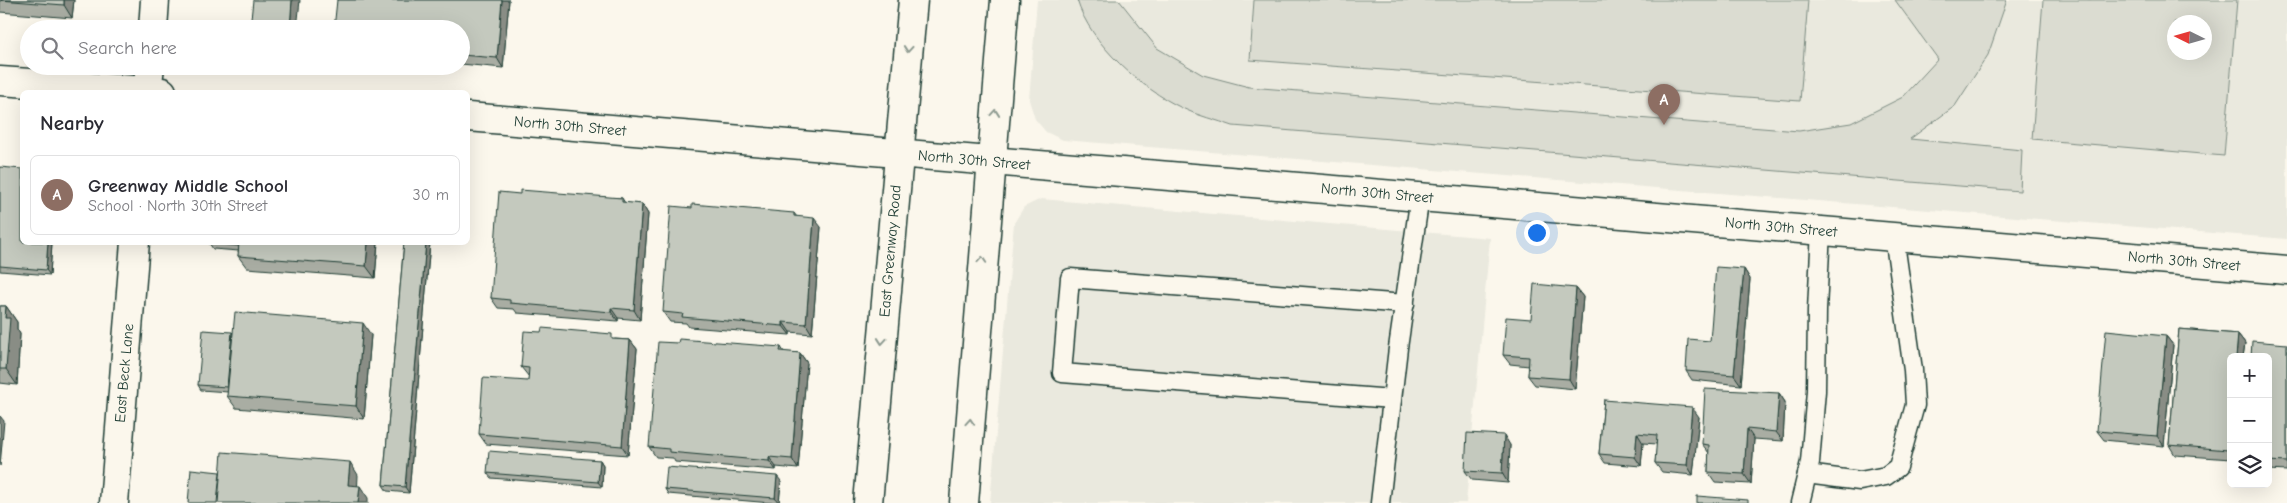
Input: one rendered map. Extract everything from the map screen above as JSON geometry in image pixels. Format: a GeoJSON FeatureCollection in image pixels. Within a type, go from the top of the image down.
{"type":"FeatureCollection","features":[{"type":"Feature","properties":{"kind":"street"},"geometry":{"type":"LineString","coordinates":[[154,20],[155,0]]}},
{"type":"Feature","properties":{"kind":"street","name":"East Greenway Road"},"geometry":{"type":"LineString","coordinates":[[868,503],[912,0]]}},
{"type":"Feature","properties":{"kind":"street"},"geometry":{"type":"LineString","coordinates":[[964,503],[990,161],[1005,0]]}},
{"type":"Feature","properties":{"kind":"street"},"geometry":{"type":"LineString","coordinates":[[0,81],[151,86]]}},
{"type":"Feature","properties":{"kind":"street","name":"North 30th Street"},"geometry":{"type":"LineString","coordinates":[[470,117],[2287,270]]}},
{"type":"Feature","properties":{"kind":"street","name":"East Beck Lane"},"geometry":{"type":"LineString","coordinates":[[114,503],[135,245]]}},
{"type":"Feature","properties":{"kind":"lane"},"geometry":{"type":"LineString","coordinates":[[1380,503],[1392,399],[1420,196]]}},
{"type":"Feature","properties":{"kind":"lane"},"geometry":{"type":"LineString","coordinates":[[1800,503],[1807,474],[1816,391],[1816,310],[1821,230]]}},
{"type":"Feature","properties":{"kind":"lane"},"geometry":{"type":"LineString","coordinates":[[1807,474],[1860,481],[1886,476],[1898,467],[1915,405],[1913,370],[1894,236]]}},
{"type":"Feature","properties":{"kind":"lane"},"geometry":{"type":"LineString","coordinates":[[1392,399],[1062,373],[1070,278],[1405,304]]}},
{"type":"Feature","properties":{"kind":"shaded area"},"geometry":{"type":"Polygon","coordinates":[[[1037,0],[2287,0],[2287,239],[1063,140],[1046,132],[1035,119],[1029,100],[1037,0]]]}},
{"type":"Feature","properties":{"kind":"shaded area"},"geometry":{"type":"Polygon","coordinates":[[[1077,0],[1119,0],[1157,48],[1203,75],[1249,87],[1799,131],[1851,123],[1903,97],[1938,59],[1895,0],[2007,0],[1988,55],[1955,106],[1910,139],[2022,150],[2020,191],[1233,126],[1182,108],[1167,100],[1135,77],[1119,63],[1093,33],[1077,0]]]}},
{"type":"Feature","properties":{"kind":"shaded area"},"geometry":{"type":"Polygon","coordinates":[[[1254,0],[1808,0],[1800,101],[1250,60],[1254,0]]]}},
{"type":"Feature","properties":{"kind":"shaded area"},"geometry":{"type":"Polygon","coordinates":[[[2043,0],[2237,0],[2224,156],[2032,139],[2043,0]]]}},
{"type":"Feature","properties":{"kind":"shaded area"},"geometry":{"type":"Polygon","coordinates":[[[1041,199],[1490,238],[1466,503],[990,503],[1014,223],[1024,207],[1041,199]]]}},
{"type":"Feature","properties":{"kind":"building"},"geometry":{"type":"Polygon","coordinates":[[[0,0],[64,0],[64,5],[0,0]]]}},
{"type":"Feature","properties":{"kind":"building"},"geometry":{"type":"Polygon","coordinates":[[[253,0],[292,0],[291,20],[251,20],[253,0]]]}},
{"type":"Feature","properties":{"kind":"building"},"geometry":{"type":"Polygon","coordinates":[[[337,0],[502,0],[497,58],[470,56],[470,20],[335,20],[337,0]]]}},
{"type":"Feature","properties":{"kind":"building"},"geometry":{"type":"Polygon","coordinates":[[[0,167],[20,169],[20,245],[48,245],[46,270],[0,266],[0,167]]]}},
{"type":"Feature","properties":{"kind":"building"},"geometry":{"type":"Polygon","coordinates":[[[520,190],[622,198],[622,202],[642,204],[634,310],[611,308],[611,312],[510,303],[510,300],[491,298],[499,192],[520,194],[520,190]]]}},
{"type":"Feature","properties":{"kind":"building"},"geometry":{"type":"Polygon","coordinates":[[[692,204],[794,213],[794,216],[814,218],[806,324],[783,322],[783,326],[682,317],[683,314],[663,312],[671,206],[692,208],[692,204]]]}},
{"type":"Feature","properties":{"kind":"building"},"geometry":{"type":"Polygon","coordinates":[[[239,245],[368,245],[366,266],[238,256],[239,245]]]}},
{"type":"Feature","properties":{"kind":"building"},"geometry":{"type":"Polygon","coordinates":[[[404,245],[426,245],[405,487],[383,485],[404,245]]]}},
{"type":"Feature","properties":{"kind":"building"},"geometry":{"type":"Polygon","coordinates":[[[1716,267],[1744,269],[1734,375],[1686,371],[1688,339],[1710,341],[1716,267]]]}},
{"type":"Feature","properties":{"kind":"building"},"geometry":{"type":"Polygon","coordinates":[[[1534,284],[1576,288],[1569,379],[1528,376],[1529,357],[1503,355],[1506,317],[1531,319],[1534,284]]]}},
{"type":"Feature","properties":{"kind":"building"},"geometry":{"type":"Polygon","coordinates":[[[0,306],[6,306],[5,318],[10,318],[6,369],[0,369],[0,306]]]}},
{"type":"Feature","properties":{"kind":"building"},"geometry":{"type":"Polygon","coordinates":[[[235,312],[363,323],[356,406],[227,396],[235,312]]]}},
{"type":"Feature","properties":{"kind":"building"},"geometry":{"type":"Polygon","coordinates":[[[542,328],[612,334],[612,339],[630,340],[622,446],[479,434],[483,378],[528,381],[529,368],[521,367],[524,331],[541,332],[542,328]]]}},
{"type":"Feature","properties":{"kind":"building"},"geometry":{"type":"Polygon","coordinates":[[[2179,329],[2238,334],[2236,353],[2227,353],[2227,450],[2169,445],[2179,329]]]}},
{"type":"Feature","properties":{"kind":"building"},"geometry":{"type":"Polygon","coordinates":[[[203,330],[232,332],[227,387],[198,385],[203,330]]]}},
{"type":"Feature","properties":{"kind":"building"},"geometry":{"type":"Polygon","coordinates":[[[2106,330],[2166,336],[2157,436],[2097,431],[2106,330]]]}},
{"type":"Feature","properties":{"kind":"building"},"geometry":{"type":"Polygon","coordinates":[[[679,339],[781,347],[780,351],[800,353],[792,459],[769,457],[769,461],[669,452],[669,449],[649,447],[658,342],[678,343],[679,339]]]}},
{"type":"Feature","properties":{"kind":"building"},"geometry":{"type":"Polygon","coordinates":[[[2252,341],[2287,344],[2287,462],[2272,461],[2272,353],[2251,353],[2252,341]]]}},
{"type":"Feature","properties":{"kind":"building"},"geometry":{"type":"Polygon","coordinates":[[[1705,389],[1779,393],[1776,432],[1747,429],[1744,474],[1708,472],[1709,445],[1702,444],[1705,389]]]}},
{"type":"Feature","properties":{"kind":"building"},"geometry":{"type":"Polygon","coordinates":[[[1604,400],[1692,407],[1687,465],[1655,463],[1657,435],[1637,433],[1635,457],[1599,454],[1604,400]]]}},
{"type":"Feature","properties":{"kind":"building"},"geometry":{"type":"Polygon","coordinates":[[[1467,433],[1504,435],[1502,473],[1465,471],[1467,433]]]}},
{"type":"Feature","properties":{"kind":"building"},"geometry":{"type":"Polygon","coordinates":[[[489,451],[600,460],[598,482],[487,473],[489,451]]]}},
{"type":"Feature","properties":{"kind":"building"},"geometry":{"type":"Polygon","coordinates":[[[222,452],[350,462],[348,485],[360,486],[358,503],[218,503],[222,452]]]}},
{"type":"Feature","properties":{"kind":"building"},"geometry":{"type":"Polygon","coordinates":[[[667,467],[777,476],[775,498],[665,489],[667,467]]]}},
{"type":"Feature","properties":{"kind":"building"},"geometry":{"type":"Polygon","coordinates":[[[191,469],[220,472],[217,503],[188,503],[191,469]]]}},
{"type":"Feature","properties":{"kind":"building"},"geometry":{"type":"Polygon","coordinates":[[[1697,496],[1748,500],[1748,503],[1697,503],[1697,496]]]}},
{"type":"Feature","properties":{"kind":"place","name":"Greenway Middle School"},"geometry":{"type":"Point","coordinates":[1664,125]}}]}
